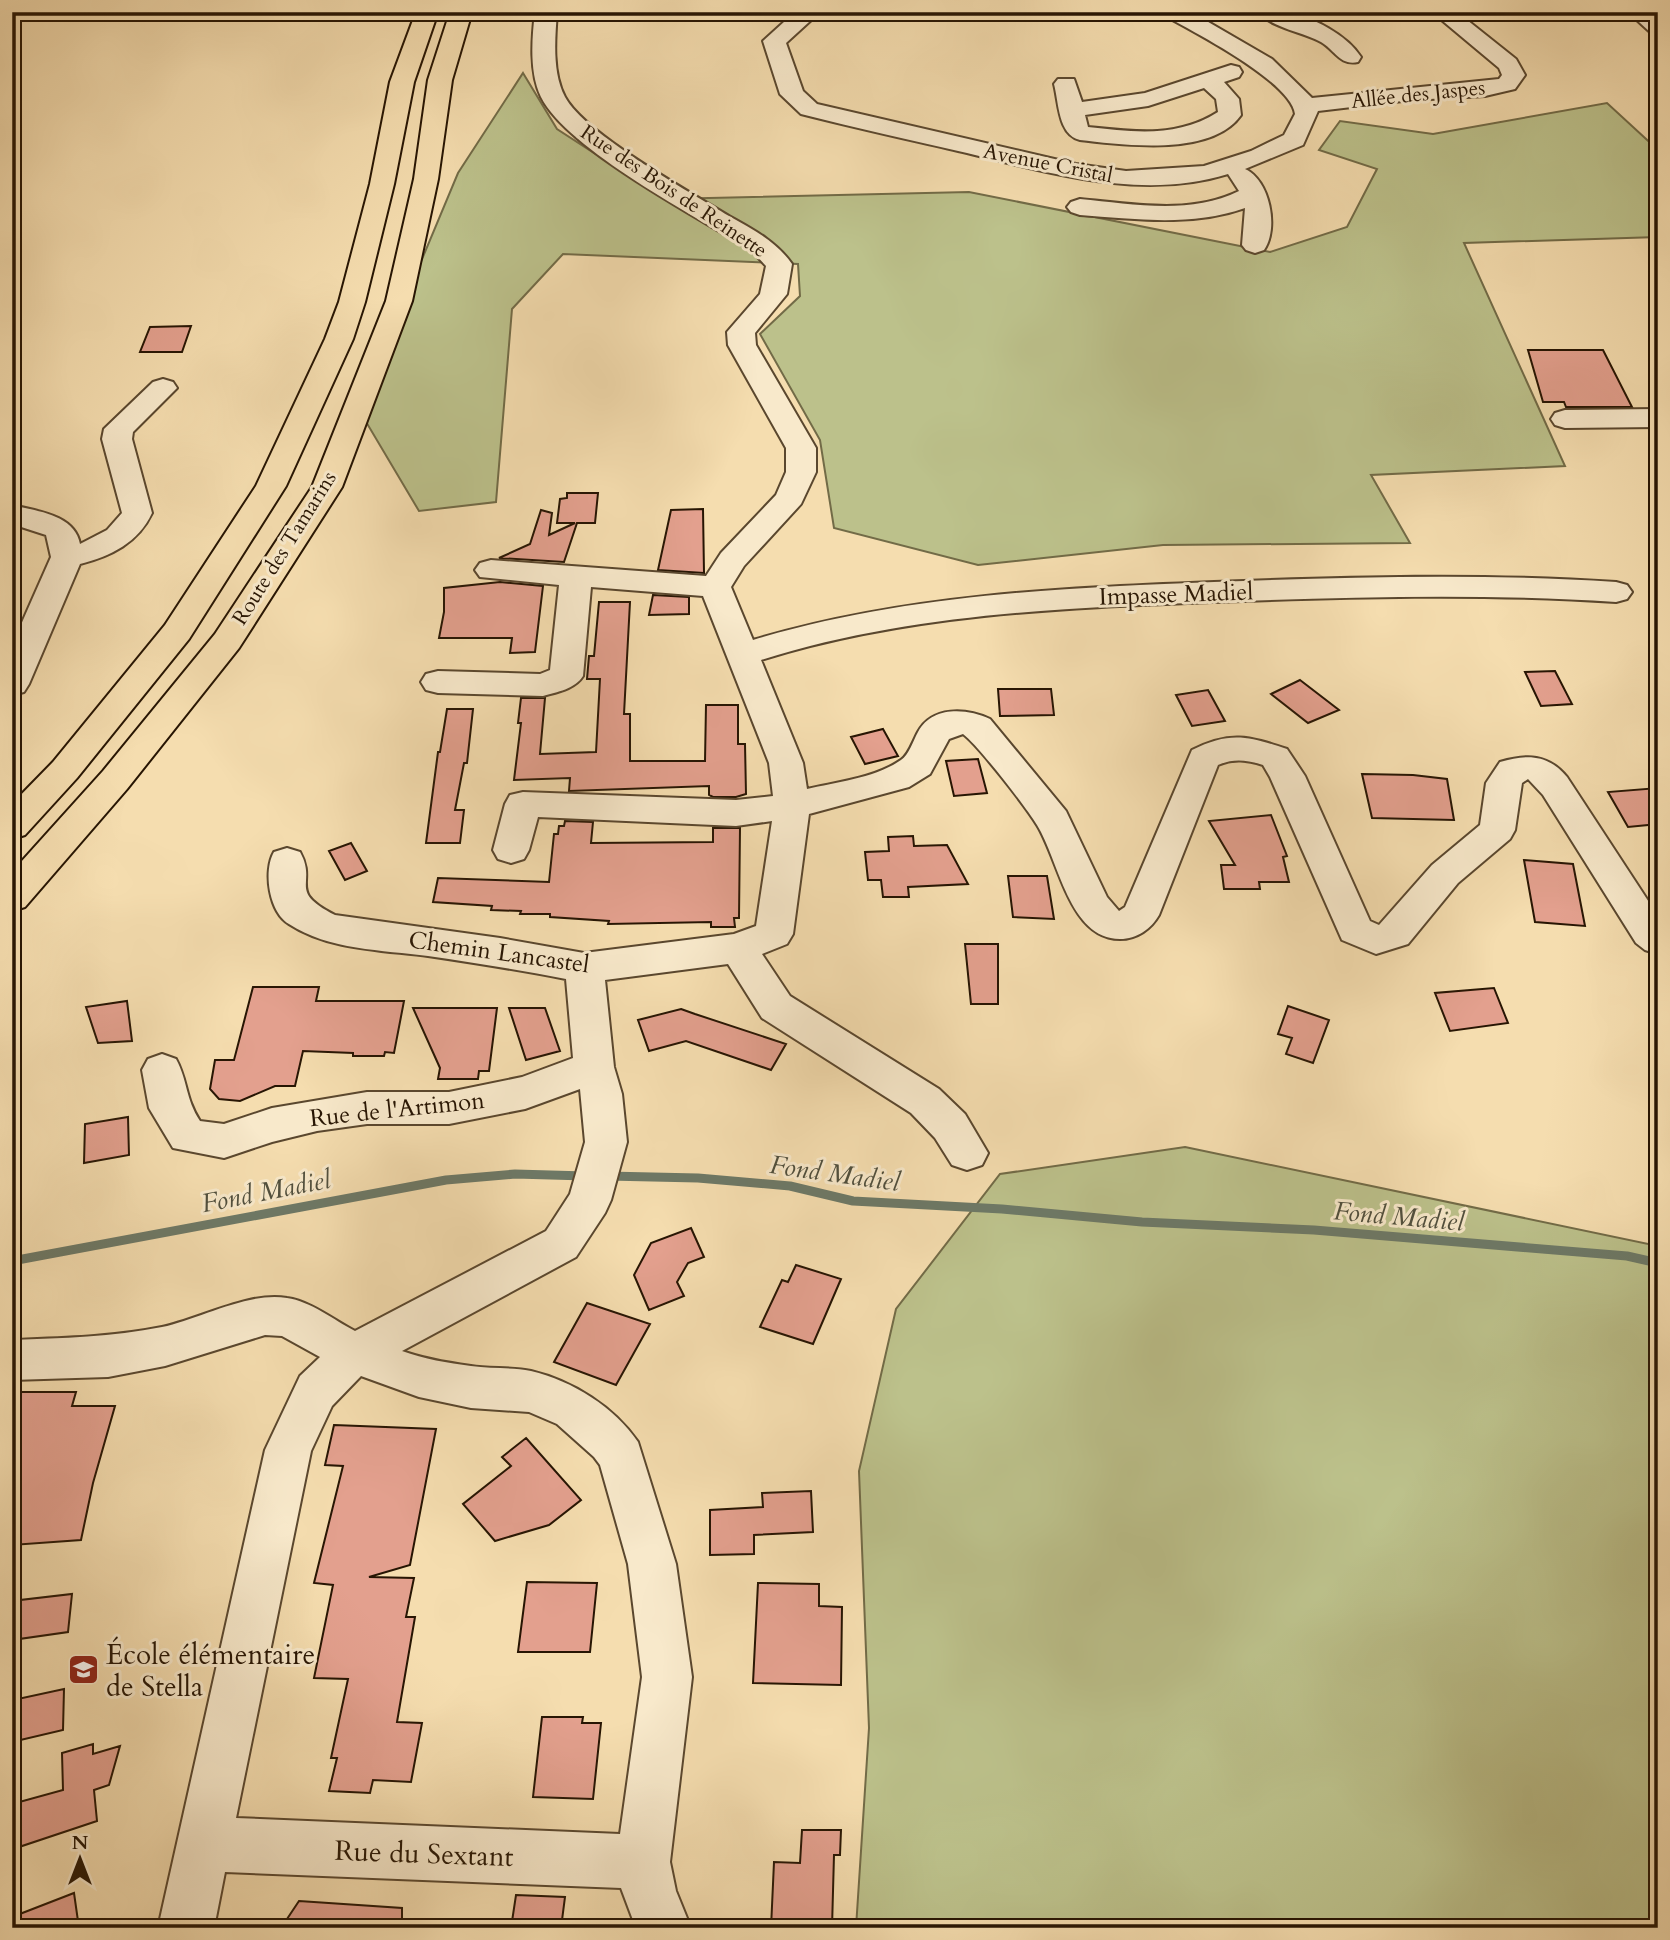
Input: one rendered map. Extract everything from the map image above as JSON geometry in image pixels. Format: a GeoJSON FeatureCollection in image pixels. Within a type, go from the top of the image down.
{"type":"FeatureCollection","features":[{"type":"Feature","properties":{"kind":"highway","name":"Route des Tamarins"},"geometry":{"type":"LineString","coordinates":[[12,826],[65,770],[177,632],[271,486],[339,339],[352,302],[382,184],[402,82],[427,12]]}},
{"type":"Feature","properties":{"kind":"highway","name":"Route des Tamarins"},"geometry":{"type":"LineString","coordinates":[[12,897],[115,780],[227,641],[327,487],[399,301],[426,179],[440,80],[461,12]]}},
{"type":"Feature","properties":{"kind":"street","name":"Rue des Bois de Reinette"},"geometry":{"type":"LineString","coordinates":[[547,12],[546,63],[553,97],[567,118],[600,145],[760,245],[779,264],[780,280],[773,299],[741,332],[742,345],[801,448],[801,472],[790,498],[732,560],[715,587]]}},
{"type":"Feature","properties":{"kind":"street","name":"Avenue Cristal"},"geometry":{"type":"LineString","coordinates":[[809,12],[774,41],[792,94],[809,109],[1063,168],[1101,175],[1158,177],[1206,173],[1230,167],[1294,140],[1307,114],[1306,106]]}},
{"type":"Feature","properties":{"kind":"street"},"geometry":{"type":"LineString","coordinates":[[1185,18],[1221,12]]}},
{"type":"Feature","properties":{"kind":"street"},"geometry":{"type":"LineString","coordinates":[[1270,12],[1328,38],[1348,51],[1350,57]]}},
{"type":"Feature","properties":{"kind":"street","name":"Allée des Jaspes"},"geometry":{"type":"LineString","coordinates":[[1306,106],[1411,93],[1485,89],[1507,84],[1514,75],[1508,64],[1443,12]]}},
{"type":"Feature","properties":{"kind":"street"},"geometry":{"type":"LineString","coordinates":[[1639,12],[1658,27]]}},
{"type":"Feature","properties":{"kind":"street"},"geometry":{"type":"LineString","coordinates":[[1185,18],[1264,64],[1306,106]]}},
{"type":"Feature","properties":{"kind":"street"},"geometry":{"type":"LineString","coordinates":[[1073,110],[1148,99],[1207,79],[1264,64]]}},
{"type":"Feature","properties":{"kind":"street"},"geometry":{"type":"LineString","coordinates":[[1066,84],[1076,131],[1080,133],[1149,140],[1180,139],[1199,134],[1229,115],[1231,107],[1227,97],[1207,79]]}},
{"type":"Feature","properties":{"kind":"street"},"geometry":{"type":"LineString","coordinates":[[1230,167],[1250,185],[1253,194],[1260,225],[1255,245]]}},
{"type":"Feature","properties":{"kind":"street"},"geometry":{"type":"LineString","coordinates":[[1080,207],[1148,212],[1202,211],[1237,204],[1253,194]]}},
{"type":"Feature","properties":{"kind":"street"},"geometry":{"type":"LineString","coordinates":[[67,557],[91,550],[134,522],[137,513],[117,439],[119,429],[163,388]]}},
{"type":"Feature","properties":{"kind":"street"},"geometry":{"type":"LineString","coordinates":[[1565,419],[1658,418]]}},
{"type":"Feature","properties":{"kind":"street"},"geometry":{"type":"LineString","coordinates":[[12,514],[57,528],[63,534],[67,557],[12,684]]}},
{"type":"Feature","properties":{"kind":"street"},"geometry":{"type":"LineString","coordinates":[[491,570],[715,587],[786,763],[792,806],[774,934],[738,948],[776,1007],[925,1101],[950,1126],[967,1153]]}},
{"type":"Feature","properties":{"kind":"street"},"geometry":{"type":"LineString","coordinates":[[438,682],[543,685],[566,676],[576,575]]}},
{"type":"Feature","properties":{"kind":"street","name":"Impasse Madiel"},"geometry":{"type":"LineString","coordinates":[[742,655],[787,641],[920,612],[1111,596],[1319,588],[1539,587],[1616,592]]}},
{"type":"Feature","properties":{"kind":"street"},"geometry":{"type":"LineString","coordinates":[[511,850],[523,803],[736,813],[792,806],[897,778],[918,766],[935,732],[943,725],[967,722],[978,727],[1053,820],[1092,905],[1110,925],[1126,925],[1140,915],[1204,758],[1225,748],[1250,749],[1275,757],[1287,776],[1355,930],[1376,940],[1395,934],[1445,874],[1497,830],[1504,783],[1512,770],[1526,766],[1543,771],[1555,786],[1649,933],[1658,940]]}},
{"type":"Feature","properties":{"kind":"street","name":"Chemin Lancastel"},"geometry":{"type":"LineString","coordinates":[[287,861],[286,887],[299,913],[328,928],[500,952],[584,968],[738,948]]}},
{"type":"Feature","properties":{"kind":"street"},"geometry":{"type":"LineString","coordinates":[[186,1928],[288,1450],[316,1391],[354,1353],[486,1286],[561,1244],[590,1200],[606,1142],[602,1094],[594,1067],[584,968]]}},
{"type":"Feature","properties":{"kind":"street","name":"Rue de l'Artimon"},"geometry":{"type":"LineString","coordinates":[[162,1070],[169,1108],[188,1136],[224,1141],[272,1125],[317,1115],[367,1108],[449,1108],[525,1093],[594,1067]]}},
{"type":"Feature","properties":{"kind":"street"},"geometry":{"type":"LineString","coordinates":[[12,1360],[108,1357],[165,1346],[265,1316],[289,1317],[354,1353],[419,1377],[471,1387],[531,1392],[573,1409],[611,1442],[621,1457],[652,1564],[667,1677],[643,1862],[649,1891],[664,1928]]}},
{"type":"Feature","properties":{"kind":"street","name":"Rue du Sextant"},"geometry":{"type":"LineString","coordinates":[[204,1844],[643,1862]]}},
{"type":"Feature","properties":{"kind":"green space"},"geometry":{"type":"Polygon","coordinates":[[[523,73],[557,129],[665,199],[969,192],[1270,252],[1347,227],[1377,169],[1319,150],[1340,121],[1433,134],[1607,103],[1658,150],[1658,237],[1464,243],[1565,466],[1371,475],[1410,543],[1163,545],[978,565],[834,528],[820,440],[760,334],[800,296],[798,264],[563,254],[512,309],[496,502],[419,511],[359,410],[458,173],[523,73]]]}},
{"type":"Feature","properties":{"kind":"green space"},"geometry":{"type":"Polygon","coordinates":[[[1185,1147],[1658,1246],[1658,1928],[856,1928],[869,1728],[859,1471],[896,1309],[1000,1174],[1185,1147]]]}},
{"type":"Feature","properties":{"kind":"building"},"geometry":{"type":"Polygon","coordinates":[[[191,326],[182,352],[140,352],[150,327],[191,326]]]}},
{"type":"Feature","properties":{"kind":"building"},"geometry":{"type":"Polygon","coordinates":[[[1528,350],[1603,350],[1632,407],[1566,407],[1564,402],[1543,402],[1528,350]]]}},
{"type":"Feature","properties":{"kind":"building"},"geometry":{"type":"Polygon","coordinates":[[[567,493],[598,493],[595,523],[577,523],[564,562],[499,558],[530,544],[541,510],[552,513],[549,535],[575,523],[557,523],[560,499],[567,498],[567,493]]]}},
{"type":"Feature","properties":{"kind":"building"},"geometry":{"type":"Polygon","coordinates":[[[703,509],[704,573],[658,570],[671,510],[703,509]]]}},
{"type":"Feature","properties":{"kind":"building"},"geometry":{"type":"Polygon","coordinates":[[[500,582],[543,586],[535,652],[510,653],[512,638],[439,638],[444,612],[444,588],[500,582]]]}},
{"type":"Feature","properties":{"kind":"building"},"geometry":{"type":"Polygon","coordinates":[[[653,595],[689,597],[689,614],[649,615],[653,595]]]}},
{"type":"Feature","properties":{"kind":"building"},"geometry":{"type":"Polygon","coordinates":[[[599,602],[630,602],[624,714],[630,714],[630,761],[705,761],[706,705],[738,705],[738,744],[745,744],[746,794],[713,797],[709,795],[709,786],[569,791],[570,778],[514,780],[521,723],[518,723],[521,698],[545,698],[540,754],[596,752],[600,679],[587,679],[589,656],[594,656],[599,602]]]}},
{"type":"Feature","properties":{"kind":"building"},"geometry":{"type":"Polygon","coordinates":[[[1555,671],[1572,704],[1541,706],[1525,672],[1555,671]]]}},
{"type":"Feature","properties":{"kind":"building"},"geometry":{"type":"Polygon","coordinates":[[[1300,680],[1339,710],[1308,723],[1271,694],[1300,680]]]}},
{"type":"Feature","properties":{"kind":"building"},"geometry":{"type":"Polygon","coordinates":[[[998,689],[1051,689],[1054,715],[1000,716],[998,689]]]}},
{"type":"Feature","properties":{"kind":"building"},"geometry":{"type":"Polygon","coordinates":[[[1208,690],[1225,721],[1192,726],[1176,695],[1208,690]]]}},
{"type":"Feature","properties":{"kind":"building"},"geometry":{"type":"Polygon","coordinates":[[[447,709],[473,709],[467,763],[464,763],[455,810],[464,810],[460,843],[426,843],[438,752],[447,709]]]}},
{"type":"Feature","properties":{"kind":"building"},"geometry":{"type":"Polygon","coordinates":[[[883,729],[898,756],[865,764],[851,737],[883,729]]]}},
{"type":"Feature","properties":{"kind":"building"},"geometry":{"type":"Polygon","coordinates":[[[978,759],[987,793],[954,796],[946,761],[978,759]]]}},
{"type":"Feature","properties":{"kind":"building"},"geometry":{"type":"Polygon","coordinates":[[[1362,774],[1447,779],[1454,820],[1372,818],[1362,774]]]}},
{"type":"Feature","properties":{"kind":"building"},"geometry":{"type":"Polygon","coordinates":[[[1658,788],[1658,824],[1628,827],[1608,792],[1658,788]]]}},
{"type":"Feature","properties":{"kind":"building"},"geometry":{"type":"Polygon","coordinates":[[[1271,815],[1287,856],[1283,857],[1289,882],[1259,882],[1260,889],[1224,889],[1221,865],[1235,865],[1209,821],[1271,815]]]}},
{"type":"Feature","properties":{"kind":"building"},"geometry":{"type":"Polygon","coordinates":[[[565,821],[593,822],[591,843],[713,842],[713,828],[740,828],[739,918],[734,918],[735,927],[711,927],[711,922],[608,924],[609,921],[491,910],[492,906],[433,902],[438,878],[549,882],[554,834],[558,834],[559,826],[564,826],[565,821]]]}},
{"type":"Feature","properties":{"kind":"building"},"geometry":{"type":"Polygon","coordinates":[[[913,836],[914,846],[947,845],[968,884],[908,887],[909,897],[883,897],[881,880],[868,880],[865,852],[889,851],[888,837],[913,836]]]}},
{"type":"Feature","properties":{"kind":"building"},"geometry":{"type":"Polygon","coordinates":[[[351,843],[367,871],[345,880],[329,851],[351,843]]]}},
{"type":"Feature","properties":{"kind":"building"},"geometry":{"type":"Polygon","coordinates":[[[1524,860],[1573,864],[1585,926],[1535,922],[1524,860]]]}},
{"type":"Feature","properties":{"kind":"building"},"geometry":{"type":"Polygon","coordinates":[[[1008,876],[1047,876],[1054,919],[1013,917],[1008,876]]]}},
{"type":"Feature","properties":{"kind":"building"},"geometry":{"type":"Polygon","coordinates":[[[965,944],[998,944],[998,1004],[971,1004],[965,944]]]}},
{"type":"Feature","properties":{"kind":"building"},"geometry":{"type":"Polygon","coordinates":[[[253,987],[319,987],[316,1001],[404,1001],[394,1053],[385,1052],[384,1056],[353,1056],[353,1053],[303,1051],[295,1086],[275,1086],[240,1101],[219,1099],[210,1089],[215,1060],[234,1060],[253,987]]]}},
{"type":"Feature","properties":{"kind":"building"},"geometry":{"type":"Polygon","coordinates":[[[1494,988],[1508,1023],[1450,1031],[1435,993],[1494,988]]]}},
{"type":"Feature","properties":{"kind":"building"},"geometry":{"type":"Polygon","coordinates":[[[127,1001],[132,1041],[98,1043],[86,1007],[127,1001]]]}},
{"type":"Feature","properties":{"kind":"building"},"geometry":{"type":"Polygon","coordinates":[[[1288,1006],[1329,1020],[1313,1063],[1286,1054],[1292,1038],[1278,1034],[1288,1006]]]}},
{"type":"Feature","properties":{"kind":"building"},"geometry":{"type":"Polygon","coordinates":[[[413,1008],[497,1008],[489,1071],[479,1071],[478,1079],[438,1079],[440,1068],[413,1008]]]}},
{"type":"Feature","properties":{"kind":"building"},"geometry":{"type":"Polygon","coordinates":[[[509,1008],[545,1008],[560,1051],[526,1060],[509,1008]]]}},
{"type":"Feature","properties":{"kind":"building"},"geometry":{"type":"Polygon","coordinates":[[[681,1009],[786,1044],[771,1070],[686,1041],[649,1051],[638,1020],[681,1009]]]}},
{"type":"Feature","properties":{"kind":"building"},"geometry":{"type":"Polygon","coordinates":[[[128,1117],[129,1155],[84,1163],[85,1124],[128,1117]]]}},
{"type":"Feature","properties":{"kind":"building"},"geometry":{"type":"Polygon","coordinates":[[[691,1228],[704,1257],[688,1263],[677,1282],[684,1296],[649,1310],[634,1275],[651,1243],[691,1228]]]}},
{"type":"Feature","properties":{"kind":"building"},"geometry":{"type":"Polygon","coordinates":[[[796,1265],[841,1279],[813,1344],[760,1327],[782,1280],[788,1282],[796,1265]]]}},
{"type":"Feature","properties":{"kind":"building"},"geometry":{"type":"Polygon","coordinates":[[[587,1303],[650,1324],[616,1385],[554,1362],[587,1303]]]}},
{"type":"Feature","properties":{"kind":"building"},"geometry":{"type":"Polygon","coordinates":[[[12,1392],[76,1392],[72,1406],[115,1406],[93,1483],[81,1540],[12,1545],[12,1392]]]}},
{"type":"Feature","properties":{"kind":"building"},"geometry":{"type":"Polygon","coordinates":[[[334,1425],[436,1429],[410,1565],[369,1577],[414,1578],[406,1617],[415,1617],[397,1722],[422,1723],[411,1782],[373,1780],[370,1793],[329,1791],[337,1758],[331,1758],[348,1679],[314,1678],[333,1585],[314,1583],[343,1466],[325,1465],[334,1425]]]}},
{"type":"Feature","properties":{"kind":"building"},"geometry":{"type":"Polygon","coordinates":[[[526,1438],[581,1500],[549,1525],[495,1541],[463,1504],[511,1466],[502,1457],[526,1438]]]}},
{"type":"Feature","properties":{"kind":"building"},"geometry":{"type":"Polygon","coordinates":[[[811,1491],[813,1532],[754,1535],[754,1554],[710,1555],[710,1510],[763,1507],[762,1493],[811,1491]]]}},
{"type":"Feature","properties":{"kind":"building"},"geometry":{"type":"Polygon","coordinates":[[[527,1582],[597,1583],[590,1652],[518,1652],[527,1582]]]}},
{"type":"Feature","properties":{"kind":"building"},"geometry":{"type":"Polygon","coordinates":[[[758,1583],[819,1584],[819,1606],[842,1607],[841,1685],[753,1683],[758,1583]]]}},
{"type":"Feature","properties":{"kind":"building"},"geometry":{"type":"Polygon","coordinates":[[[72,1594],[68,1632],[12,1640],[12,1601],[72,1594]]]}},
{"type":"Feature","properties":{"kind":"building"},"geometry":{"type":"Polygon","coordinates":[[[64,1689],[63,1730],[12,1742],[13,1700],[64,1689]]]}},
{"type":"Feature","properties":{"kind":"building"},"geometry":{"type":"Polygon","coordinates":[[[542,1717],[583,1717],[582,1723],[601,1723],[593,1799],[533,1797],[542,1717]]]}},
{"type":"Feature","properties":{"kind":"building"},"geometry":{"type":"Polygon","coordinates":[[[93,1744],[93,1754],[120,1746],[109,1785],[94,1790],[97,1821],[13,1849],[12,1804],[63,1790],[62,1753],[93,1744]]]}},
{"type":"Feature","properties":{"kind":"building"},"geometry":{"type":"Polygon","coordinates":[[[802,1830],[841,1830],[840,1855],[834,1855],[832,1928],[771,1928],[774,1862],[800,1863],[802,1830]]]}},
{"type":"Feature","properties":{"kind":"building"},"geometry":{"type":"Polygon","coordinates":[[[74,1893],[79,1928],[12,1928],[12,1917],[74,1893]]]}},
{"type":"Feature","properties":{"kind":"building"},"geometry":{"type":"Polygon","coordinates":[[[516,1895],[565,1897],[561,1928],[511,1928],[516,1895]]]}},
{"type":"Feature","properties":{"kind":"building"},"geometry":{"type":"Polygon","coordinates":[[[299,1901],[402,1908],[402,1928],[281,1928],[299,1901]]]}},
{"type":"Feature","properties":{"kind":"waterway","name":"Fond Madiel"},"geometry":{"type":"LineString","coordinates":[[12,1261],[446,1180],[515,1174],[586,1176]]}},
{"type":"Feature","properties":{"kind":"waterway","name":"Fond Madiel"},"geometry":{"type":"LineString","coordinates":[[607,1176],[698,1178],[790,1186],[853,1201],[1002,1209],[1142,1222],[1314,1230],[1627,1256],[1658,1263]]}},
{"type":"Feature","properties":{"kind":"place","name":"École élémentaire de Stella"},"geometry":{"type":"Point","coordinates":[83,1670]}}]}
